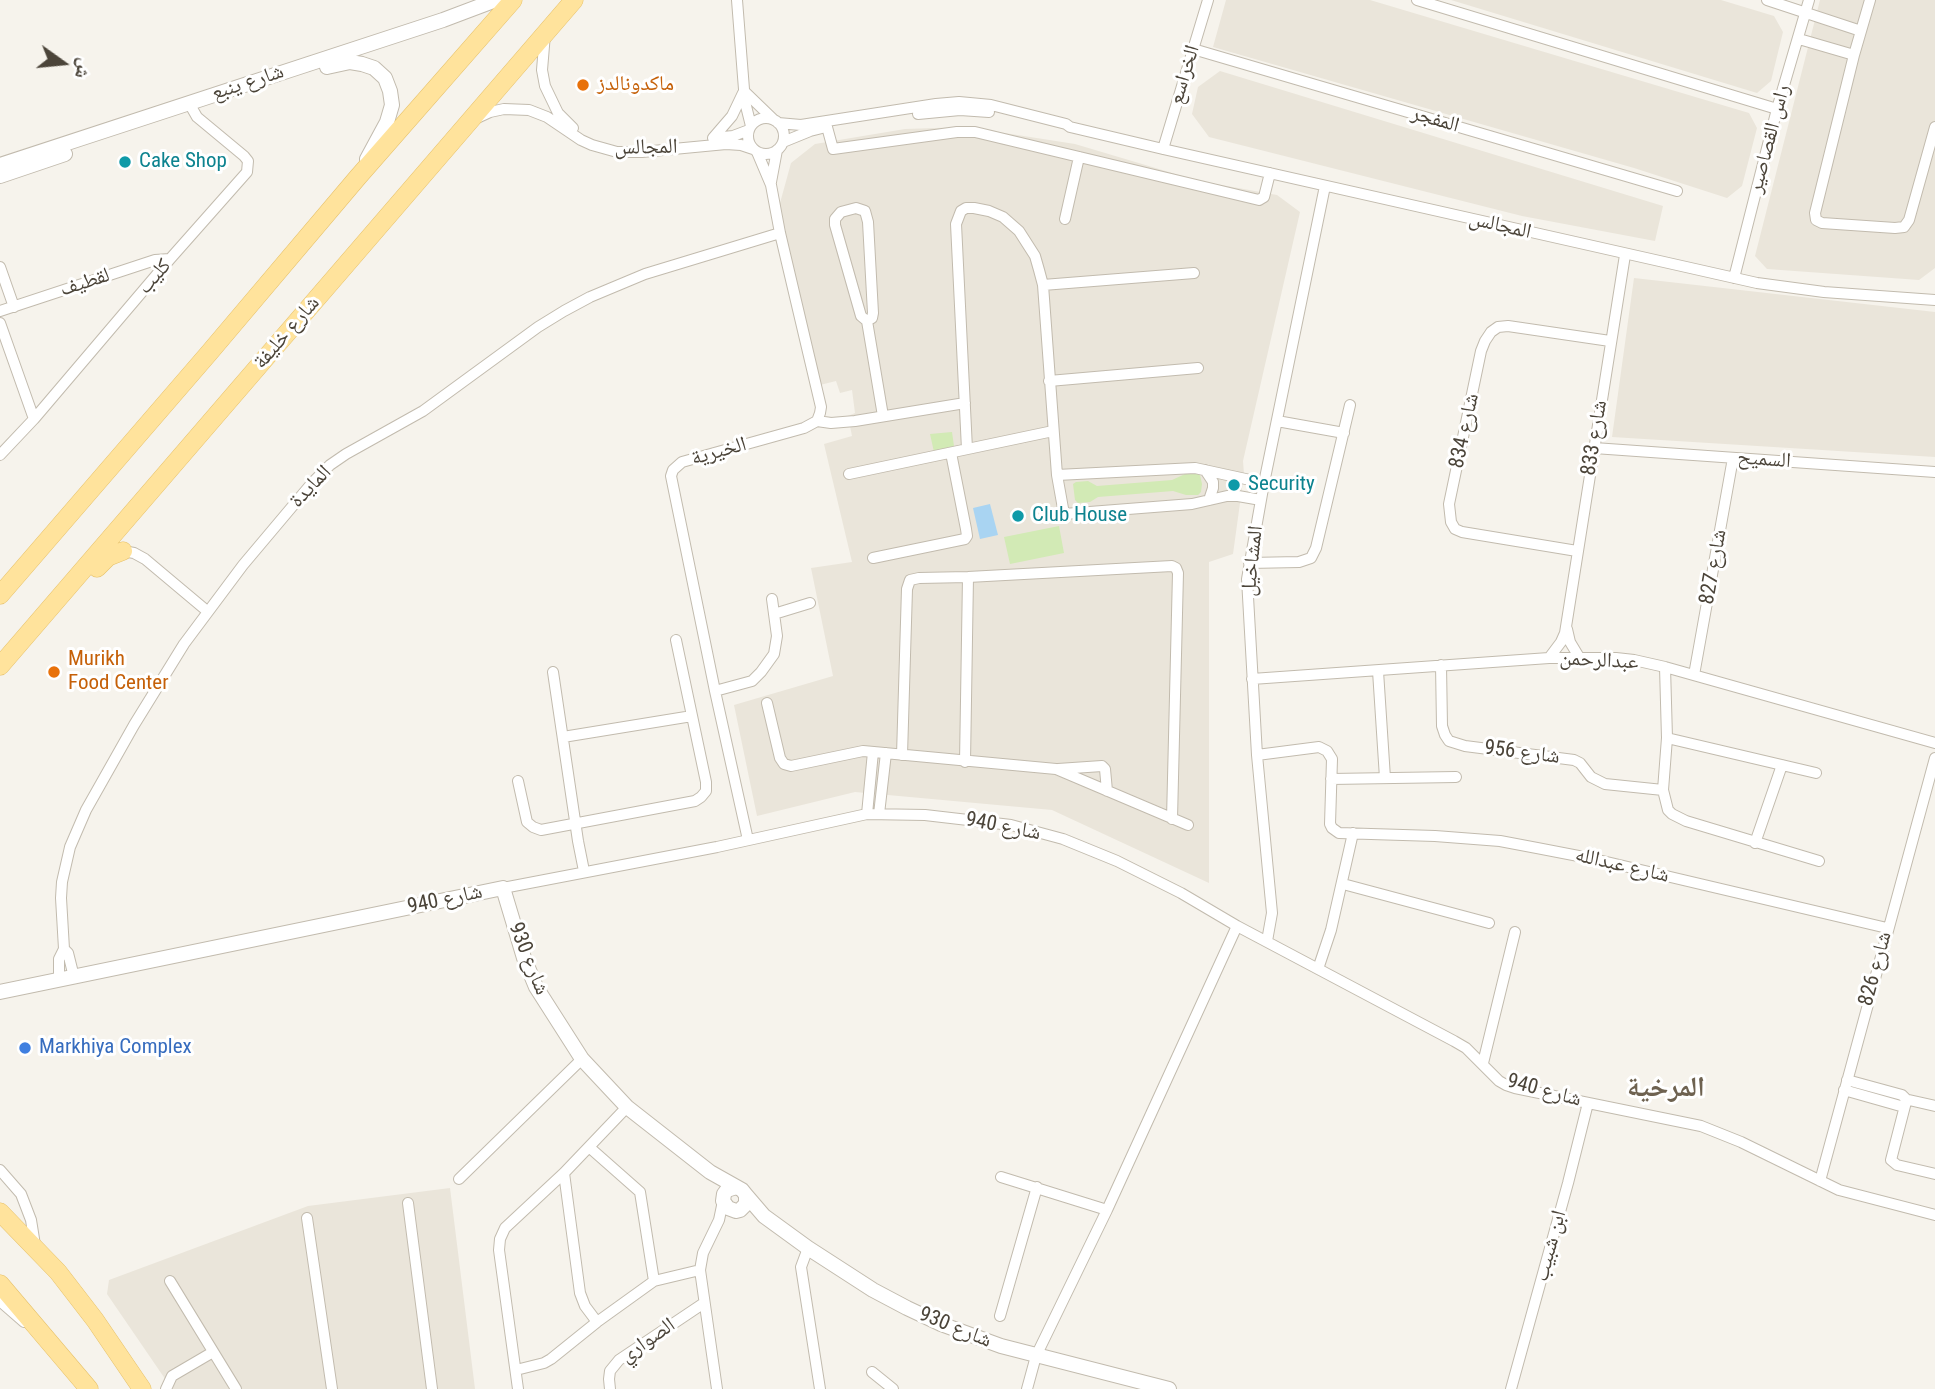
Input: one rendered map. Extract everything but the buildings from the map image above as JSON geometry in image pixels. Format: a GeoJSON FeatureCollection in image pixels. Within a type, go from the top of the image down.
{"type":"FeatureCollection","features":[{"type":"Feature","properties":{"kind":"main road"},"geometry":{"type":"LineString","coordinates":[[0,595],[513,0]]}},
{"type":"Feature","properties":{"kind":"main road","name":"شارع خليفة"},"geometry":{"type":"LineString","coordinates":[[0,666],[574,0]]}},
{"type":"Feature","properties":{"kind":"main road"},"geometry":{"type":"LineString","coordinates":[[24,638],[108,557],[123,551]]}},
{"type":"Feature","properties":{"kind":"main road"},"geometry":{"type":"LineString","coordinates":[[0,1212],[58,1272],[142,1389]]}},
{"type":"Feature","properties":{"kind":"main road"},"geometry":{"type":"LineString","coordinates":[[0,1227],[20,1233]]}},
{"type":"Feature","properties":{"kind":"main road"},"geometry":{"type":"LineString","coordinates":[[0,1284],[89,1389]]}},
{"type":"Feature","properties":{"kind":"street","name":"شارع ينبع"},"geometry":{"type":"LineString","coordinates":[[0,165],[190,107],[496,0]]}},
{"type":"Feature","properties":{"kind":"street"},"geometry":{"type":"LineString","coordinates":[[737,0],[744,91],[750,128],[748,137],[771,185],[779,233],[821,407],[817,421],[843,422],[965,403]]}},
{"type":"Feature","properties":{"kind":"street","name":"الخراسع"},"geometry":{"type":"LineString","coordinates":[[1163,149],[1208,0]]}},
{"type":"Feature","properties":{"kind":"street"},"geometry":{"type":"LineString","coordinates":[[1417,0],[1777,109]]}},
{"type":"Feature","properties":{"kind":"street"},"geometry":{"type":"LineString","coordinates":[[1767,0],[1861,31]]}},
{"type":"Feature","properties":{"kind":"street","name":"راس القصاصير"},"geometry":{"type":"LineString","coordinates":[[1734,278],[1777,109],[1809,0]]}},
{"type":"Feature","properties":{"kind":"street"},"geometry":{"type":"LineString","coordinates":[[1870,0],[1815,213],[1816,220],[1822,223],[1904,227],[1909,220],[1935,127]]}},
{"type":"Feature","properties":{"kind":"street","name":"المجالس"},"geometry":{"type":"LineString","coordinates":[[545,32],[542,70],[545,86],[558,113],[576,130],[593,139],[630,145],[733,136],[750,128]]}},
{"type":"Feature","properties":{"kind":"street"},"geometry":{"type":"LineString","coordinates":[[1798,38],[1854,55]]}},
{"type":"Feature","properties":{"kind":"street","name":"المفجر"},"geometry":{"type":"LineString","coordinates":[[1193,49],[1677,191]]}},
{"type":"Feature","properties":{"kind":"street","name":"شارع ينبع"},"geometry":{"type":"LineString","coordinates":[[297,71],[350,62],[374,68],[385,78],[392,105],[387,122],[358,177]]}},
{"type":"Feature","properties":{"kind":"street"},"geometry":{"type":"LineString","coordinates":[[744,91],[783,131],[771,185]]}},
{"type":"Feature","properties":{"kind":"street"},"geometry":{"type":"LineString","coordinates":[[713,138],[732,116],[744,91]]}},
{"type":"Feature","properties":{"kind":"street","name":"المجالس"},"geometry":{"type":"LineString","coordinates":[[775,121],[801,125],[936,104],[959,103],[1005,108],[1163,149],[1734,278],[1824,292],[1935,300]]}},
{"type":"Feature","properties":{"kind":"street","name":"كليب"},"geometry":{"type":"LineString","coordinates":[[0,455],[244,177],[249,167],[248,161],[200,120],[190,107]]}},
{"type":"Feature","properties":{"kind":"street","name":"المجالس"},"geometry":{"type":"LineString","coordinates":[[468,122],[504,109],[529,110],[547,117],[581,140],[617,152],[726,144],[755,150]]}},
{"type":"Feature","properties":{"kind":"street","name":"المجالس"},"geometry":{"type":"LineString","coordinates":[[780,146],[810,131],[827,127],[960,110],[997,114],[1064,129],[1070,127]]}},
{"type":"Feature","properties":{"kind":"street"},"geometry":{"type":"LineString","coordinates":[[750,128],[761,119],[775,121]]}},
{"type":"Feature","properties":{"kind":"street","name":"شارع ينبع"},"geometry":{"type":"LineString","coordinates":[[0,176],[129,127]]}},
{"type":"Feature","properties":{"kind":"street"},"geometry":{"type":"LineString","coordinates":[[827,127],[833,149],[965,132],[1259,200],[1264,197],[1270,173]]}},
{"type":"Feature","properties":{"kind":"street"},"geometry":{"type":"LineString","coordinates":[[755,150],[768,154],[780,146]]}},
{"type":"Feature","properties":{"kind":"street"},"geometry":{"type":"LineString","coordinates":[[1065,219],[1079,157]]}},
{"type":"Feature","properties":{"kind":"street","name":"المشاخيل"},"geometry":{"type":"LineString","coordinates":[[1267,941],[1272,914],[1252,679],[1247,595],[1249,563],[1325,186]]}},
{"type":"Feature","properties":{"kind":"street"},"geometry":{"type":"LineString","coordinates":[[867,321],[872,318],[873,313],[868,222],[865,211],[856,208],[841,212],[835,219],[835,225],[861,316],[867,321],[883,416]]}},
{"type":"Feature","properties":{"kind":"street"},"geometry":{"type":"LineString","coordinates":[[967,449],[956,224],[961,211],[974,208],[1003,217],[1019,231],[1035,256],[1043,285],[1053,431],[1062,513],[1192,504],[1238,496],[1261,500]]}},
{"type":"Feature","properties":{"kind":"street","name":"المايدة"},"geometry":{"type":"LineString","coordinates":[[59,980],[59,959],[64,949],[62,882],[66,862],[77,828],[97,790],[134,725],[207,611],[292,506],[330,466],[362,444],[423,411],[538,327],[590,297],[645,274],[779,233]]}},
{"type":"Feature","properties":{"kind":"street","name":"شارع 833"},"geometry":{"type":"LineString","coordinates":[[1549,659],[1561,642],[1567,622],[1625,255]]}},
{"type":"Feature","properties":{"kind":"street","name":"لقطيف"},"geometry":{"type":"LineString","coordinates":[[0,311],[155,260],[170,259]]}},
{"type":"Feature","properties":{"kind":"street"},"geometry":{"type":"LineString","coordinates":[[0,267],[14,307]]}},
{"type":"Feature","properties":{"kind":"street"},"geometry":{"type":"LineString","coordinates":[[1043,285],[1194,273]]}},
{"type":"Feature","properties":{"kind":"street"},"geometry":{"type":"LineString","coordinates":[[0,323],[34,419]]}},
{"type":"Feature","properties":{"kind":"street","name":"شارع 834"},"geometry":{"type":"LineString","coordinates":[[1577,551],[1462,532],[1455,529],[1451,522],[1449,504],[1482,351],[1491,332],[1498,327],[1508,326],[1611,341]]}},
{"type":"Feature","properties":{"kind":"street"},"geometry":{"type":"LineString","coordinates":[[1049,381],[1198,368]]}},
{"type":"Feature","properties":{"kind":"street"},"geometry":{"type":"LineString","coordinates":[[1249,563],[1298,562],[1311,558],[1316,548],[1350,405]]}},
{"type":"Feature","properties":{"kind":"street","name":"الخيرية"},"geometry":{"type":"LineString","coordinates":[[748,840],[671,482],[673,470],[682,462],[804,428],[817,421]]}},
{"type":"Feature","properties":{"kind":"street"},"geometry":{"type":"LineString","coordinates":[[1277,421],[1344,433]]}},
{"type":"Feature","properties":{"kind":"street"},"geometry":{"type":"LineString","coordinates":[[849,474],[1053,431]]}},
{"type":"Feature","properties":{"kind":"street","name":"السميح"},"geometry":{"type":"LineString","coordinates":[[1594,448],[1935,472]]}},
{"type":"Feature","properties":{"kind":"street"},"geometry":{"type":"LineString","coordinates":[[873,558],[965,539],[966,528],[951,453]]}},
{"type":"Feature","properties":{"kind":"street","name":"شارع 827"},"geometry":{"type":"LineString","coordinates":[[1694,675],[1733,458]]}},
{"type":"Feature","properties":{"kind":"street"},"geometry":{"type":"LineString","coordinates":[[1057,475],[1184,467],[1264,483]]}},
{"type":"Feature","properties":{"kind":"street"},"geometry":{"type":"LineString","coordinates":[[1205,470],[1213,482],[1209,500]]}},
{"type":"Feature","properties":{"kind":"street"},"geometry":{"type":"LineString","coordinates":[[123,551],[145,559],[207,611]]}},
{"type":"Feature","properties":{"kind":"street"},"geometry":{"type":"LineString","coordinates":[[902,755],[908,584],[914,579],[1166,565],[1176,568],[1178,573],[1172,819]]}},
{"type":"Feature","properties":{"kind":"street"},"geometry":{"type":"LineString","coordinates":[[965,762],[968,577]]}},
{"type":"Feature","properties":{"kind":"street"},"geometry":{"type":"LineString","coordinates":[[715,691],[751,681],[774,654],[777,636],[772,599]]}},
{"type":"Feature","properties":{"kind":"street"},"geometry":{"type":"LineString","coordinates":[[774,614],[810,603]]}},
{"type":"Feature","properties":{"kind":"street","name":"شارع 833"},"geometry":{"type":"LineString","coordinates":[[1567,622],[1570,642],[1579,657]]}},
{"type":"Feature","properties":{"kind":"street"},"geometry":{"type":"LineString","coordinates":[[518,781],[527,821],[529,825],[541,830],[695,801],[701,797],[706,787],[676,640]]}},
{"type":"Feature","properties":{"kind":"street","name":"عبدالرحمن"},"geometry":{"type":"LineString","coordinates":[[1252,679],[1579,657],[1634,660],[1935,743]]}},
{"type":"Feature","properties":{"kind":"street","name":"شارع 956"},"geometry":{"type":"LineString","coordinates":[[1441,665],[1443,726],[1450,741],[1465,746],[1574,760],[1598,782],[1663,790]]}},
{"type":"Feature","properties":{"kind":"street"},"geometry":{"type":"LineString","coordinates":[[1665,667],[1667,738],[1663,790],[1668,810],[1678,817],[1819,861]]}},
{"type":"Feature","properties":{"kind":"street"},"geometry":{"type":"LineString","coordinates":[[1378,671],[1385,778]]}},
{"type":"Feature","properties":{"kind":"street"},"geometry":{"type":"LineString","coordinates":[[553,672],[584,871]]}},
{"type":"Feature","properties":{"kind":"street"},"geometry":{"type":"LineString","coordinates":[[767,703],[780,758],[784,764],[791,766],[852,752],[1056,769],[1102,765],[1105,769],[1107,791]]}},
{"type":"Feature","properties":{"kind":"street"},"geometry":{"type":"LineString","coordinates":[[563,737],[692,716]]}},
{"type":"Feature","properties":{"kind":"street"},"geometry":{"type":"LineString","coordinates":[[1667,738],[1816,773]]}},
{"type":"Feature","properties":{"kind":"street"},"geometry":{"type":"LineString","coordinates":[[1257,755],[1314,747],[1324,748],[1332,759],[1330,824],[1339,833],[1353,833],[1343,884],[1318,969]]}},
{"type":"Feature","properties":{"kind":"street"},"geometry":{"type":"LineString","coordinates":[[873,752],[873,814]]}},
{"type":"Feature","properties":{"kind":"street"},"geometry":{"type":"LineString","coordinates":[[873,814],[886,753]]}},
{"type":"Feature","properties":{"kind":"street","name":"شارع 826"},"geometry":{"type":"LineString","coordinates":[[1820,1181],[1935,758]]}},
{"type":"Feature","properties":{"kind":"street"},"geometry":{"type":"LineString","coordinates":[[1755,843],[1782,765]]}},
{"type":"Feature","properties":{"kind":"street"},"geometry":{"type":"LineString","coordinates":[[1056,769],[1188,825]]}},
{"type":"Feature","properties":{"kind":"street"},"geometry":{"type":"LineString","coordinates":[[1331,779],[1456,777]]}},
{"type":"Feature","properties":{"kind":"street","name":"شارع 940"},"geometry":{"type":"LineString","coordinates":[[0,992],[873,814],[925,815],[989,822],[1063,839],[1181,893],[1237,926],[1466,1048],[1506,1085],[1701,1126],[1858,1196],[1935,1215]]}},
{"type":"Feature","properties":{"kind":"street","name":"شارع عبدالله"},"geometry":{"type":"LineString","coordinates":[[1353,833],[1500,841],[1594,859],[1888,928]]}},
{"type":"Feature","properties":{"kind":"street"},"geometry":{"type":"LineString","coordinates":[[1343,884],[1489,923]]}},
{"type":"Feature","properties":{"kind":"street","name":"شارع 930"},"geometry":{"type":"LineString","coordinates":[[503,888],[524,958],[536,987],[582,1059],[627,1107],[710,1172],[732,1194],[808,1248],[873,1290],[907,1308],[970,1335],[1036,1356],[1169,1389]]}},
{"type":"Feature","properties":{"kind":"street"},"geometry":{"type":"LineString","coordinates":[[1027,1389],[1036,1356],[1107,1210],[1237,926]]}},
{"type":"Feature","properties":{"kind":"street"},"geometry":{"type":"LineString","coordinates":[[1483,1063],[1515,932]]}},
{"type":"Feature","properties":{"kind":"street","name":"المايدة"},"geometry":{"type":"LineString","coordinates":[[64,949],[68,953],[74,977]]}},
{"type":"Feature","properties":{"kind":"street"},"geometry":{"type":"LineString","coordinates":[[458,1179],[582,1059]]}},
{"type":"Feature","properties":{"kind":"street"},"geometry":{"type":"LineString","coordinates":[[1845,1085],[1902,1095],[1905,1104],[1891,1160],[1897,1165],[1935,1174]]}},
{"type":"Feature","properties":{"kind":"street","name":"ابن شبيب"},"geometry":{"type":"LineString","coordinates":[[1511,1389],[1588,1103]]}},
{"type":"Feature","properties":{"kind":"street"},"geometry":{"type":"LineString","coordinates":[[1905,1104],[1935,1106]]}},
{"type":"Feature","properties":{"kind":"street"},"geometry":{"type":"LineString","coordinates":[[518,1389],[499,1250],[500,1239],[505,1228],[564,1173],[627,1107]]}},
{"type":"Feature","properties":{"kind":"street"},"geometry":{"type":"LineString","coordinates":[[589,1147],[640,1192],[654,1281]]}},
{"type":"Feature","properties":{"kind":"street"},"geometry":{"type":"LineString","coordinates":[[0,1170],[21,1194],[31,1220],[36,1248]]}},
{"type":"Feature","properties":{"kind":"street"},"geometry":{"type":"LineString","coordinates":[[564,1173],[580,1293],[584,1307],[597,1322]]}},
{"type":"Feature","properties":{"kind":"street"},"geometry":{"type":"LineString","coordinates":[[1001,1177],[1107,1210]]}},
{"type":"Feature","properties":{"kind":"street"},"geometry":{"type":"LineString","coordinates":[[1000,1316],[1037,1187]]}},
{"type":"Feature","properties":{"kind":"street"},"geometry":{"type":"LineString","coordinates":[[715,1229],[746,1204],[732,1194],[706,1245],[700,1270],[718,1389]]}},
{"type":"Feature","properties":{"kind":"street"},"geometry":{"type":"LineString","coordinates":[[408,1203],[432,1389]]}},
{"type":"Feature","properties":{"kind":"street","name":"شارع 930"},"geometry":{"type":"LineString","coordinates":[[738,1210],[764,1216]]}},
{"type":"Feature","properties":{"kind":"street"},"geometry":{"type":"LineString","coordinates":[[307,1218],[332,1389]]}},
{"type":"Feature","properties":{"kind":"street"},"geometry":{"type":"LineString","coordinates":[[808,1248],[801,1267],[820,1389]]}},
{"type":"Feature","properties":{"kind":"street"},"geometry":{"type":"LineString","coordinates":[[516,1370],[551,1359],[654,1281],[700,1270]]}},
{"type":"Feature","properties":{"kind":"street"},"geometry":{"type":"LineString","coordinates":[[170,1281],[236,1389]]}},
{"type":"Feature","properties":{"kind":"street"},"geometry":{"type":"LineString","coordinates":[[0,1301],[45,1337]]}},
{"type":"Feature","properties":{"kind":"street","name":"الصواري"},"geometry":{"type":"LineString","coordinates":[[610,1389],[610,1371],[619,1360],[704,1303]]}},
{"type":"Feature","properties":{"kind":"street"},"geometry":{"type":"LineString","coordinates":[[166,1389],[172,1377],[213,1352]]}},
{"type":"Feature","properties":{"kind":"street"},"geometry":{"type":"LineString","coordinates":[[872,1372],[893,1389]]}},
{"type":"Feature","properties":{"kind":"shaded area"},"geometry":{"type":"Polygon","coordinates":[[[1226,0],[1370,0],[1749,113],[1757,128],[1742,186],[1727,198],[1634,168],[1213,47],[1226,0]]]}},
{"type":"Feature","properties":{"kind":"shaded area"},"geometry":{"type":"Polygon","coordinates":[[[1451,0],[1721,0],[1774,16],[1783,32],[1771,81],[1757,93],[1451,0]]]}},
{"type":"Feature","properties":{"kind":"shaded area"},"geometry":{"type":"Polygon","coordinates":[[[1820,0],[1935,0],[1935,268],[1919,280],[1767,269],[1755,256],[1820,0]]]}},
{"type":"Feature","properties":{"kind":"shaded area"},"geometry":{"type":"Polygon","coordinates":[[[1220,71],[1663,206],[1655,241],[1522,216],[1209,137],[1192,114],[1198,87],[1220,71]]]}},
{"type":"Feature","properties":{"kind":"shaded area"},"geometry":{"type":"Polygon","coordinates":[[[966,127],[1075,144],[1199,181],[1277,195],[1300,212],[1243,461],[1244,474],[1233,554],[1209,562],[1209,883],[1052,810],[855,792],[757,816],[734,705],[833,676],[811,568],[852,562],[824,444],[852,436],[848,416],[855,413],[852,390],[840,393],[836,381],[820,385],[777,214],[791,163],[815,144],[905,129],[966,127]]]}},
{"type":"Feature","properties":{"kind":"shaded area"},"geometry":{"type":"Polygon","coordinates":[[[1634,278],[1935,312],[1935,457],[1612,437],[1634,278]]]}},
{"type":"Feature","properties":{"kind":"shaded area"},"geometry":{"type":"Polygon","coordinates":[[[450,1188],[475,1389],[172,1389],[107,1294],[109,1280],[308,1206],[450,1188]]]}},
{"type":"Feature","properties":{"kind":"green space"},"geometry":{"type":"Polygon","coordinates":[[[952,432],[954,446],[934,452],[930,434],[952,432]]]}},
{"type":"Feature","properties":{"kind":"green space"},"geometry":{"type":"Polygon","coordinates":[[[1185,474],[1200,475],[1202,484],[1198,495],[1173,491],[1098,497],[1090,502],[1078,503],[1075,500],[1073,484],[1076,482],[1088,481],[1097,486],[1172,480],[1185,474]]]}},
{"type":"Feature","properties":{"kind":"green space"},"geometry":{"type":"Polygon","coordinates":[[[1059,526],[1064,553],[1010,564],[1004,537],[1059,526]]]}},
{"type":"Feature","properties":{"kind":"water"},"geometry":{"type":"Polygon","coordinates":[[[990,504],[998,535],[980,539],[973,508],[990,504]]]}},
{"type":"Feature","properties":{"kind":"place","name":"ماكدونالدز"},"geometry":{"type":"Point","coordinates":[583,85]}},
{"type":"Feature","properties":{"kind":"place","name":"Cake Shop"},"geometry":{"type":"Point","coordinates":[125,162]}},
{"type":"Feature","properties":{"kind":"place","name":"Security"},"geometry":{"type":"Point","coordinates":[1234,485]}},
{"type":"Feature","properties":{"kind":"place","name":"Club House"},"geometry":{"type":"Point","coordinates":[1018,516]}},
{"type":"Feature","properties":{"kind":"place","name":"Murikh Food Center"},"geometry":{"type":"Point","coordinates":[54,672]}},
{"type":"Feature","properties":{"kind":"place","name":"Markhiya Complex"},"geometry":{"type":"Point","coordinates":[25,1048]}},
{"type":"Feature","properties":{"kind":"district","name":"المرخية"},"geometry":{"type":"Point","coordinates":[1666,1089]}}]}
